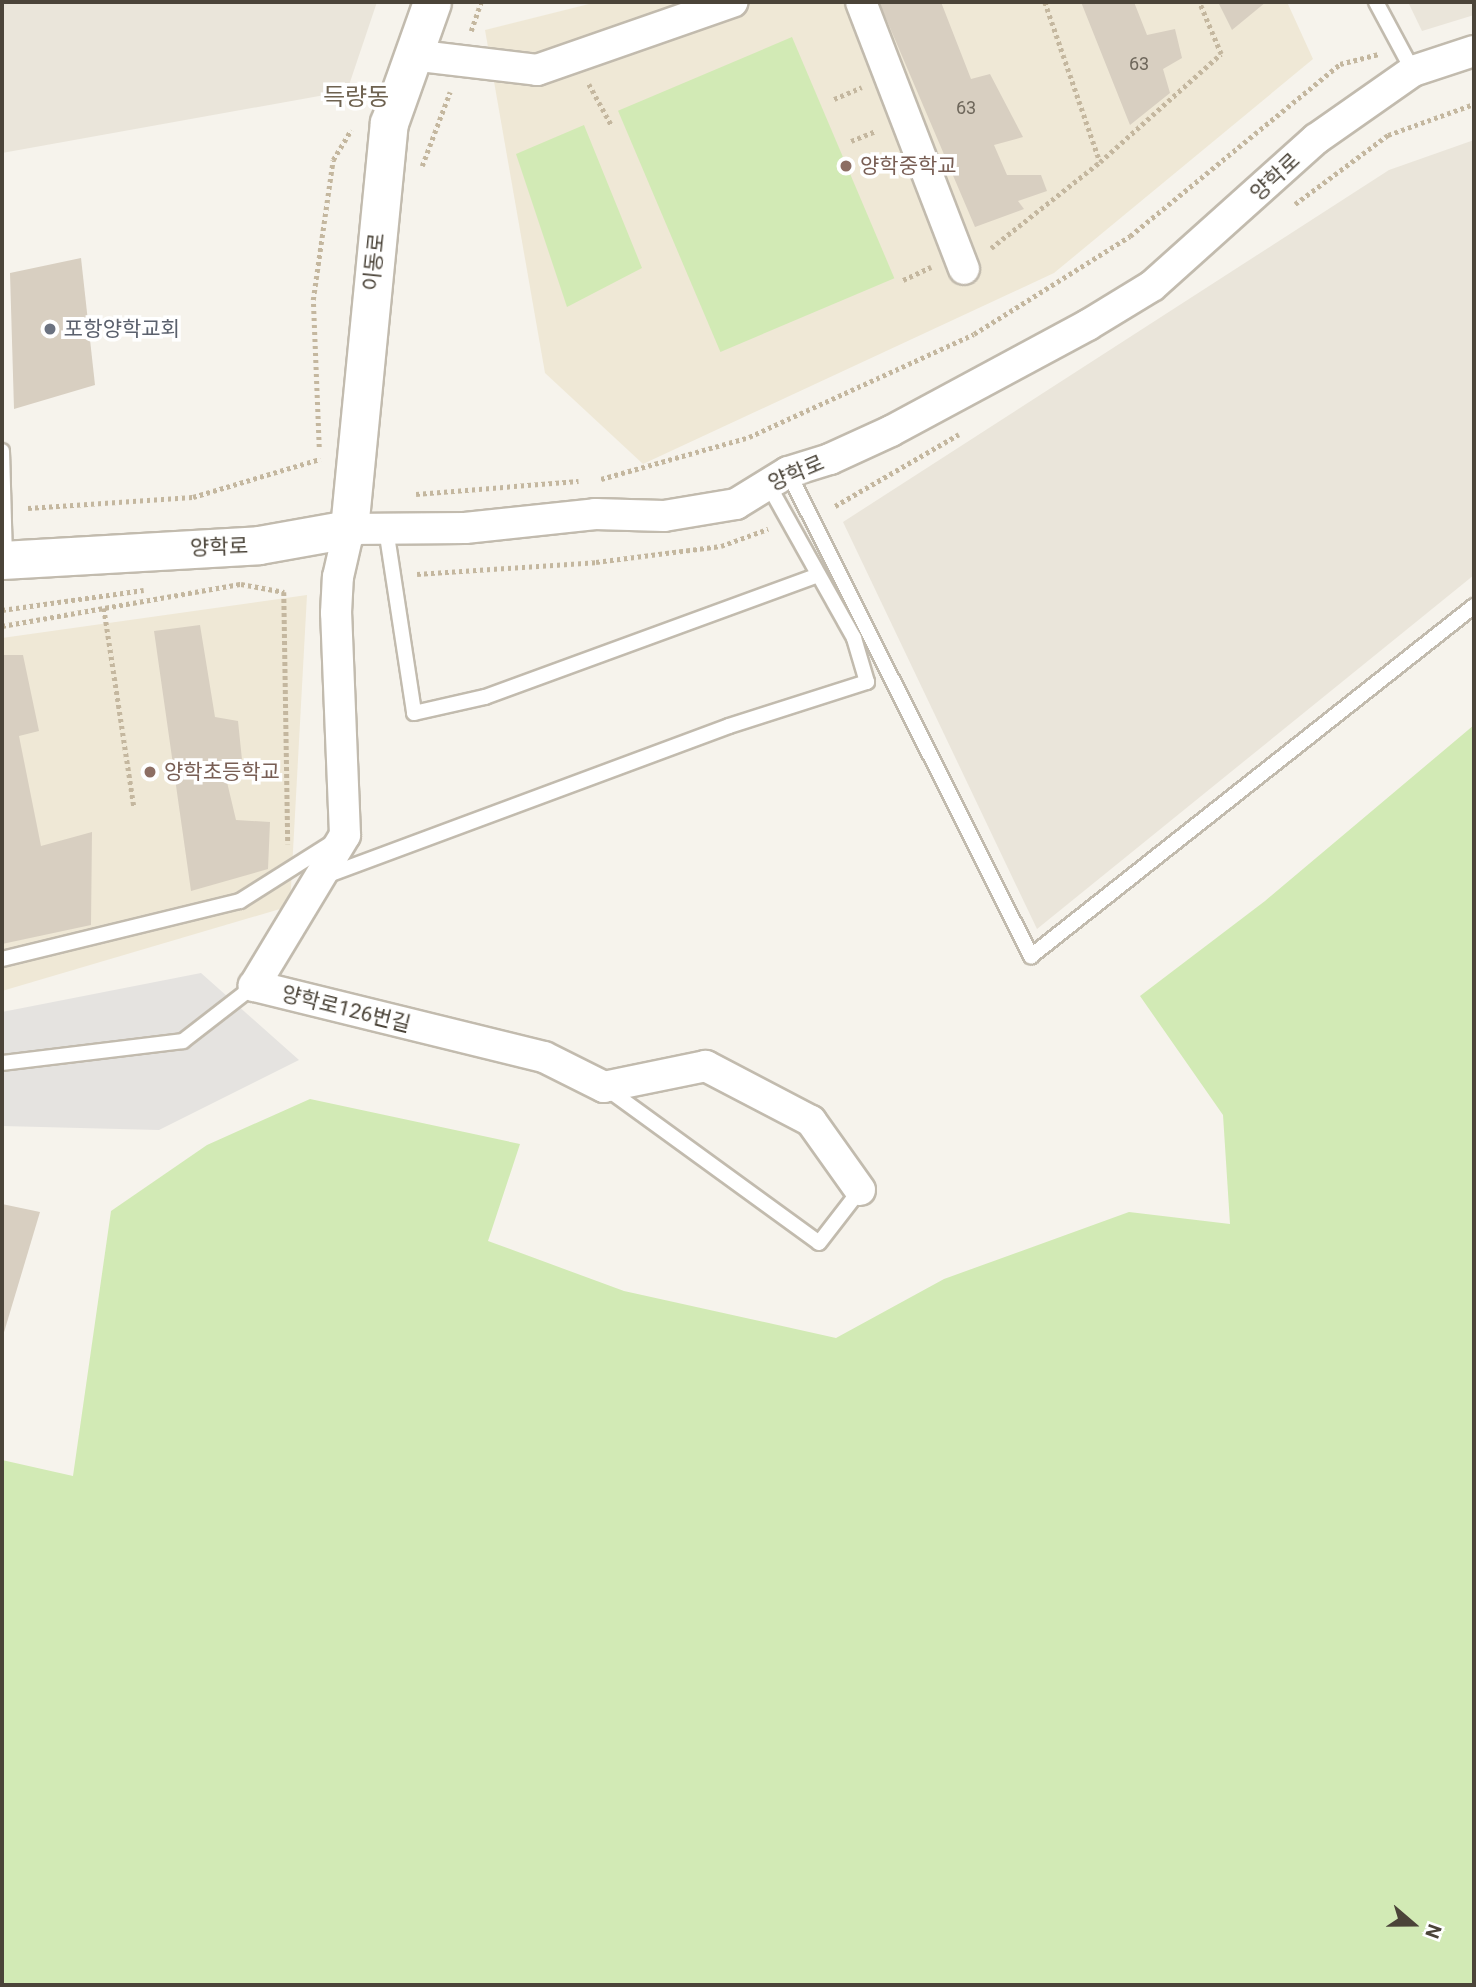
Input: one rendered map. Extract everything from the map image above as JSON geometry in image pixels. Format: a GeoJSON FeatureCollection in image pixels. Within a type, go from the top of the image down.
{"type":"FeatureCollection","features":[{"type":"Feature","properties":{"kind":"street","name":"이동로"},"geometry":{"type":"LineString","coordinates":[[349,529],[388,123],[432,2]]}},
{"type":"Feature","properties":{"kind":"street"},"geometry":{"type":"LineString","coordinates":[[412,55],[537,70],[732,2]]}},
{"type":"Feature","properties":{"kind":"street"},"geometry":{"type":"LineString","coordinates":[[860,2],[964,269]]}},
{"type":"Feature","properties":{"kind":"street","name":"양학로"},"geometry":{"type":"LineString","coordinates":[[3,560],[259,545],[349,529],[465,528],[595,514],[664,516],[736,504],[778,478],[830,459],[891,431],[1014,368],[1152,286],[1316,139],[1413,71],[1474,51]]}},
{"type":"Feature","properties":{"kind":"street"},"geometry":{"type":"LineString","coordinates":[[345,835],[336,613],[338,577],[349,529]]}},
{"type":"Feature","properties":{"kind":"street","name":"양학로126번길"},"geometry":{"type":"LineString","coordinates":[[345,835],[254,986],[544,1057],[604,1087]]}},
{"type":"Feature","properties":{"kind":"street"},"geometry":{"type":"LineString","coordinates":[[604,1087],[705,1066],[811,1121],[860,1190]]}},
{"type":"Feature","properties":{"kind":"lane"},"geometry":{"type":"LineString","coordinates":[[1376,2],[1413,71]]}},
{"type":"Feature","properties":{"kind":"lane"},"geometry":{"type":"LineString","coordinates":[[2,451],[6,509],[3,560]]}},
{"type":"Feature","properties":{"kind":"lane"},"geometry":{"type":"LineString","coordinates":[[322,877],[729,726],[867,682],[854,638],[818,575],[778,478]]}},
{"type":"Feature","properties":{"kind":"lane"},"geometry":{"type":"LineString","coordinates":[[778,478],[1031,956],[1474,607]]}},
{"type":"Feature","properties":{"kind":"lane"},"geometry":{"type":"LineString","coordinates":[[386,529],[414,713],[485,697],[818,575]]}},
{"type":"Feature","properties":{"kind":"lane"},"geometry":{"type":"LineString","coordinates":[[2,959],[240,901],[345,835]]}},
{"type":"Feature","properties":{"kind":"lane"},"geometry":{"type":"LineString","coordinates":[[2,1063],[183,1041],[254,986]]}},
{"type":"Feature","properties":{"kind":"lane"},"geometry":{"type":"LineString","coordinates":[[604,1087],[819,1244],[860,1190]]}},
{"type":"Feature","properties":{"kind":"path"},"geometry":{"type":"LineString","coordinates":[[1045,2],[1100,162]]}},
{"type":"Feature","properties":{"kind":"path"},"geometry":{"type":"LineString","coordinates":[[964,269],[1100,162],[1222,54],[1199,2]]}},
{"type":"Feature","properties":{"kind":"path"},"geometry":{"type":"LineString","coordinates":[[580,57],[596,103],[612,126]]}},
{"type":"Feature","properties":{"kind":"path"},"geometry":{"type":"LineString","coordinates":[[6,509],[193,497],[320,461],[313,300],[334,160],[352,128]]}},
{"type":"Feature","properties":{"kind":"path"},"geometry":{"type":"LineString","coordinates":[[413,574],[596,562],[721,546],[772,528]]}},
{"type":"Feature","properties":{"kind":"path"},"geometry":{"type":"LineString","coordinates":[[2,626],[241,584],[284,592],[289,868]]}},
{"type":"Feature","properties":{"kind":"path"},"geometry":{"type":"LineString","coordinates":[[2,610],[152,588]]}},
{"type":"Feature","properties":{"kind":"path"},"geometry":{"type":"LineString","coordinates":[[104,608],[134,807]]}},
{"type":"Feature","properties":{"kind":"shaded area"},"geometry":{"type":"Polygon","coordinates":[[[2,2],[377,2],[347,91],[2,153],[2,2]]]}},
{"type":"Feature","properties":{"kind":"shaded area","name":"양학중학교"},"geometry":{"type":"Polygon","coordinates":[[[597,2],[1287,2],[1313,59],[1054,273],[643,464],[545,373],[485,30],[597,2]]]}},
{"type":"Feature","properties":{"kind":"shaded area"},"geometry":{"type":"Polygon","coordinates":[[[1408,2],[1474,2],[1474,15],[1422,31],[1408,2]]]}},
{"type":"Feature","properties":{"kind":"shaded area"},"geometry":{"type":"Polygon","coordinates":[[[1474,140],[1474,575],[1037,929],[843,522],[1389,170],[1474,140]]]}},
{"type":"Feature","properties":{"kind":"shaded area","name":"양학초등학교"},"geometry":{"type":"Polygon","coordinates":[[[307,595],[290,906],[2,991],[2,638],[307,595]]]}},
{"type":"Feature","properties":{"kind":"shaded area"},"geometry":{"type":"Polygon","coordinates":[[[201,973],[299,1060],[159,1130],[2,1126],[2,1012],[201,973]]]}},
{"type":"Feature","properties":{"kind":"green space"},"geometry":{"type":"Polygon","coordinates":[[[792,37],[894,278],[720,352],[618,111],[792,37]]]}},
{"type":"Feature","properties":{"kind":"green space"},"geometry":{"type":"Polygon","coordinates":[[[584,125],[642,268],[567,307],[516,154],[584,125]]]}},
{"type":"Feature","properties":{"kind":"green space"},"geometry":{"type":"Polygon","coordinates":[[[1474,725],[1474,1985],[2,1985],[2,1460],[73,1476],[111,1211],[207,1145],[310,1099],[520,1144],[488,1241],[624,1291],[836,1338],[944,1279],[1129,1212],[1230,1224],[1223,1115],[1140,996],[1265,901],[1474,725]]]}},
{"type":"Feature","properties":{"kind":"building"},"geometry":{"type":"Polygon","coordinates":[[[879,2],[941,2],[971,79],[990,74],[1023,137],[994,145],[1007,175],[1041,175],[1047,191],[1018,201],[1024,209],[975,227],[879,2]]]}},
{"type":"Feature","properties":{"kind":"building"},"geometry":{"type":"Polygon","coordinates":[[[1081,2],[1134,2],[1147,35],[1175,29],[1182,58],[1163,69],[1170,93],[1130,125],[1081,2]]]}},
{"type":"Feature","properties":{"kind":"building"},"geometry":{"type":"Polygon","coordinates":[[[1218,2],[1266,2],[1232,30],[1218,2]]]}},
{"type":"Feature","properties":{"kind":"building","name":"포항양학교회"},"geometry":{"type":"Polygon","coordinates":[[[81,258],[95,385],[14,409],[10,273],[81,258]]]}},
{"type":"Feature","properties":{"kind":"building"},"geometry":{"type":"Polygon","coordinates":[[[200,625],[215,717],[238,721],[244,779],[227,782],[236,820],[270,822],[268,869],[191,891],[154,631],[200,625]]]}},
{"type":"Feature","properties":{"kind":"building"},"geometry":{"type":"Polygon","coordinates":[[[2,655],[23,655],[39,731],[19,736],[41,846],[92,832],[91,925],[2,944],[2,655]]]}},
{"type":"Feature","properties":{"kind":"building"},"geometry":{"type":"Polygon","coordinates":[[[2,1204],[40,1212],[2,1339],[2,1204]]]}},
{"type":"Feature","properties":{"kind":"place","name":"양학중학교"},"geometry":{"type":"Point","coordinates":[846,166]}},
{"type":"Feature","properties":{"kind":"place","name":"포항양학교회"},"geometry":{"type":"Point","coordinates":[50,329]}},
{"type":"Feature","properties":{"kind":"place","name":"양학초등학교"},"geometry":{"type":"Point","coordinates":[150,772]}},
{"type":"Feature","properties":{"kind":"district","name":"득량동"},"geometry":{"type":"Point","coordinates":[356,98]}}]}
